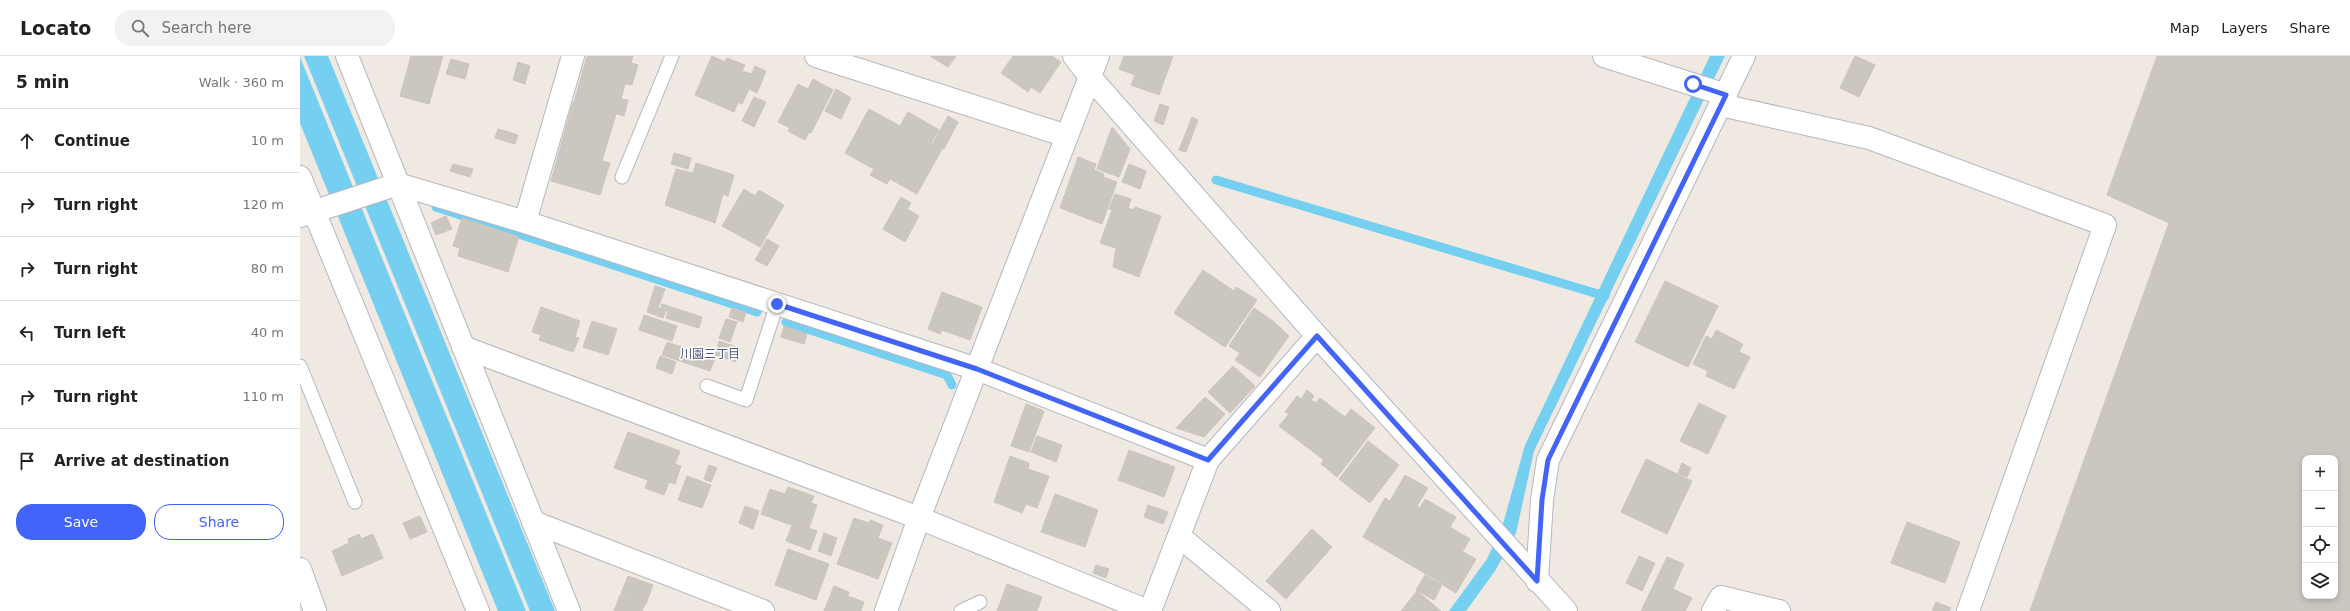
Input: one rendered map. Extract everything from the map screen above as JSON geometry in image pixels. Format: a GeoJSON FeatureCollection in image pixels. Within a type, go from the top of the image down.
{"type":"FeatureCollection","features":[{"type":"Feature","properties":{"kind":"street"},"geometry":{"type":"LineString","coordinates":[[347,56],[569,611]]}},
{"type":"Feature","properties":{"kind":"street"},"geometry":{"type":"LineString","coordinates":[[816,56],[1067,136]]}},
{"type":"Feature","properties":{"kind":"street"},"geometry":{"type":"LineString","coordinates":[[1074,56],[1090,77],[1317,336],[1516,558],[1566,611]]}},
{"type":"Feature","properties":{"kind":"street"},"geometry":{"type":"LineString","coordinates":[[886,611],[919,518],[1098,56]]}},
{"type":"Feature","properties":{"kind":"street"},"geometry":{"type":"LineString","coordinates":[[1604,56],[1713,94],[1869,138],[2105,225],[1968,611]]}},
{"type":"Feature","properties":{"kind":"street"},"geometry":{"type":"LineString","coordinates":[[1537,581],[1542,500],[1548,460],[1713,94],[1744,56]]}},
{"type":"Feature","properties":{"kind":"street"},"geometry":{"type":"LineString","coordinates":[[525,222],[569,57]]}},
{"type":"Feature","properties":{"kind":"street"},"geometry":{"type":"LineString","coordinates":[[300,177],[307,213],[478,611]]}},
{"type":"Feature","properties":{"kind":"street"},"geometry":{"type":"LineString","coordinates":[[307,213],[398,184],[525,222],[977,369],[1208,460]]}},
{"type":"Feature","properties":{"kind":"street"},"geometry":{"type":"LineString","coordinates":[[464,347],[919,518],[1149,611],[1208,460],[1317,336]]}},
{"type":"Feature","properties":{"kind":"street"},"geometry":{"type":"LineString","coordinates":[[533,522],[763,611]]}},
{"type":"Feature","properties":{"kind":"street"},"geometry":{"type":"LineString","coordinates":[[1179,536],[1269,611]]}},
{"type":"Feature","properties":{"kind":"street"},"geometry":{"type":"LineString","coordinates":[[300,569],[315,611]]}},
{"type":"Feature","properties":{"kind":"street"},"geometry":{"type":"LineString","coordinates":[[1714,611],[1721,597],[1779,611]]}},
{"type":"Feature","properties":{"kind":"lane"},"geometry":{"type":"LineString","coordinates":[[622,177],[672,56]]}},
{"type":"Feature","properties":{"kind":"lane"},"geometry":{"type":"LineString","coordinates":[[707,386],[746,400],[777,304]]}},
{"type":"Feature","properties":{"kind":"lane"},"geometry":{"type":"LineString","coordinates":[[300,366],[355,502]]}},
{"type":"Feature","properties":{"kind":"lane"},"geometry":{"type":"LineString","coordinates":[[961,611],[980,602]]}},
{"type":"Feature","properties":{"kind":"water"},"geometry":{"type":"Polygon","coordinates":[[[304,56],[328,56],[555,611],[530,611],[304,56]]]}},
{"type":"Feature","properties":{"kind":"water"},"geometry":{"type":"Polygon","coordinates":[[[1710,56],[1725,56],[1534,451],[1516,533],[1495,571],[1466,611],[1449,611],[1487,559],[1503,524],[1525,445],[1710,56]]]}},
{"type":"Feature","properties":{"kind":"water"},"geometry":{"type":"Polygon","coordinates":[[[300,57],[526,611],[498,611],[300,123],[300,57]]]}},
{"type":"Feature","properties":{"kind":"building"},"geometry":{"type":"Polygon","coordinates":[[[411,56],[443,56],[429,104],[400,96],[411,56]]]}},
{"type":"Feature","properties":{"kind":"building"},"geometry":{"type":"Polygon","coordinates":[[[587,56],[633,56],[631,63],[638,65],[632,85],[625,84],[621,99],[628,100],[624,116],[574,102],[587,56]]]}},
{"type":"Feature","properties":{"kind":"building"},"geometry":{"type":"Polygon","coordinates":[[[712,56],[725,62],[727,58],[745,65],[742,71],[752,74],[755,66],[766,71],[757,93],[749,89],[742,104],[738,102],[734,112],[695,95],[712,56]]]}},
{"type":"Feature","properties":{"kind":"building"},"geometry":{"type":"Polygon","coordinates":[[[930,56],[956,56],[948,67],[930,56]]]}},
{"type":"Feature","properties":{"kind":"building"},"geometry":{"type":"Polygon","coordinates":[[[1013,56],[1052,56],[1061,62],[1040,93],[1031,87],[1028,92],[1001,73],[1013,56]]]}},
{"type":"Feature","properties":{"kind":"building"},"geometry":{"type":"Polygon","coordinates":[[[1124,56],[1173,56],[1159,95],[1131,85],[1135,75],[1119,69],[1124,56]]]}},
{"type":"Feature","properties":{"kind":"building"},"geometry":{"type":"Polygon","coordinates":[[[1855,56],[1875,65],[1859,97],[1840,88],[1855,56]]]}},
{"type":"Feature","properties":{"kind":"building"},"geometry":{"type":"Polygon","coordinates":[[[2157,56],[2350,56],[2350,611],[2030,611],[2169,223],[2107,195],[2157,56]]]}},
{"type":"Feature","properties":{"kind":"building"},"geometry":{"type":"Polygon","coordinates":[[[451,59],[469,64],[465,79],[446,74],[451,59]]]}},
{"type":"Feature","properties":{"kind":"building"},"geometry":{"type":"Polygon","coordinates":[[[518,62],[530,66],[525,84],[513,80],[518,62]]]}},
{"type":"Feature","properties":{"kind":"building"},"geometry":{"type":"Polygon","coordinates":[[[813,79],[833,90],[811,133],[809,132],[805,140],[788,131],[790,128],[778,122],[798,84],[808,89],[813,79]]]}},
{"type":"Feature","properties":{"kind":"building"},"geometry":{"type":"Polygon","coordinates":[[[836,89],[851,98],[841,119],[825,111],[836,89]]]}},
{"type":"Feature","properties":{"kind":"building"},"geometry":{"type":"Polygon","coordinates":[[[754,97],[766,102],[754,127],[742,121],[754,97]]]}},
{"type":"Feature","properties":{"kind":"building"},"geometry":{"type":"Polygon","coordinates":[[[573,102],[616,114],[602,161],[610,163],[600,195],[551,181],[573,102]]]}},
{"type":"Feature","properties":{"kind":"building"},"geometry":{"type":"Polygon","coordinates":[[[1160,104],[1169,107],[1163,125],[1154,121],[1160,104]]]}},
{"type":"Feature","properties":{"kind":"building"},"geometry":{"type":"Polygon","coordinates":[[[869,109],[900,126],[908,112],[939,130],[931,143],[942,149],[917,194],[890,179],[887,184],[870,175],[874,169],[845,153],[869,109]]]}},
{"type":"Feature","properties":{"kind":"building"},"geometry":{"type":"Polygon","coordinates":[[[948,116],[958,122],[944,149],[933,143],[948,116]]]}},
{"type":"Feature","properties":{"kind":"building"},"geometry":{"type":"Polygon","coordinates":[[[1192,117],[1198,120],[1186,152],[1179,150],[1192,117]]]}},
{"type":"Feature","properties":{"kind":"building"},"geometry":{"type":"Polygon","coordinates":[[[1112,127],[1130,149],[1119,177],[1097,169],[1112,127]]]}},
{"type":"Feature","properties":{"kind":"building"},"geometry":{"type":"Polygon","coordinates":[[[498,129],[518,135],[515,144],[495,138],[498,129]]]}},
{"type":"Feature","properties":{"kind":"building"},"geometry":{"type":"Polygon","coordinates":[[[674,153],[691,158],[688,169],[671,164],[674,153]]]}},
{"type":"Feature","properties":{"kind":"building"},"geometry":{"type":"Polygon","coordinates":[[[1078,157],[1096,164],[1094,170],[1104,174],[1103,177],[1117,182],[1102,224],[1060,208],[1078,157]]]}},
{"type":"Feature","properties":{"kind":"building"},"geometry":{"type":"Polygon","coordinates":[[[696,163],[734,175],[728,196],[723,194],[715,223],[665,205],[676,169],[693,173],[696,163]]]}},
{"type":"Feature","properties":{"kind":"building"},"geometry":{"type":"Polygon","coordinates":[[[453,164],[473,169],[470,177],[450,171],[453,164]]]}},
{"type":"Feature","properties":{"kind":"building"},"geometry":{"type":"Polygon","coordinates":[[[1129,164],[1146,171],[1140,189],[1122,182],[1129,164]]]}},
{"type":"Feature","properties":{"kind":"building"},"geometry":{"type":"Polygon","coordinates":[[[744,189],[755,196],[759,190],[784,205],[760,247],[722,226],[744,189]]]}},
{"type":"Feature","properties":{"kind":"building"},"geometry":{"type":"Polygon","coordinates":[[[1115,194],[1131,199],[1128,208],[1134,210],[1135,207],[1161,216],[1139,277],[1113,267],[1116,248],[1100,243],[1112,210],[1109,209],[1115,194]]]}},
{"type":"Feature","properties":{"kind":"building"},"geometry":{"type":"Polygon","coordinates":[[[901,197],[911,203],[907,209],[919,216],[905,242],[883,229],[901,197]]]}},
{"type":"Feature","properties":{"kind":"building"},"geometry":{"type":"Polygon","coordinates":[[[446,216],[452,229],[436,235],[431,223],[446,216]]]}},
{"type":"Feature","properties":{"kind":"building"},"geometry":{"type":"Polygon","coordinates":[[[462,218],[519,237],[508,272],[458,256],[460,248],[453,246],[462,218]]]}},
{"type":"Feature","properties":{"kind":"building"},"geometry":{"type":"Polygon","coordinates":[[[767,239],[779,246],[767,266],[755,260],[767,239]]]}},
{"type":"Feature","properties":{"kind":"building"},"geometry":{"type":"Polygon","coordinates":[[[1203,270],[1234,291],[1236,287],[1257,300],[1225,347],[1174,313],[1203,270]]]}},
{"type":"Feature","properties":{"kind":"building"},"geometry":{"type":"Polygon","coordinates":[[[1665,281],[1718,306],[1688,367],[1635,342],[1665,281]]]}},
{"type":"Feature","properties":{"kind":"building"},"geometry":{"type":"Polygon","coordinates":[[[655,286],[665,289],[658,308],[666,311],[663,318],[647,312],[655,286]]]}},
{"type":"Feature","properties":{"kind":"building"},"geometry":{"type":"Polygon","coordinates":[[[942,292],[982,307],[970,340],[942,330],[940,334],[928,329],[942,292]]]}},
{"type":"Feature","properties":{"kind":"building"},"geometry":{"type":"Polygon","coordinates":[[[662,304],[702,317],[699,328],[666,318],[668,311],[661,308],[662,304]]]}},
{"type":"Feature","properties":{"kind":"building"},"geometry":{"type":"Polygon","coordinates":[[[541,307],[580,321],[575,337],[579,338],[573,352],[539,340],[541,335],[532,332],[541,307]]]}},
{"type":"Feature","properties":{"kind":"building"},"geometry":{"type":"Polygon","coordinates":[[[732,308],[746,312],[743,322],[729,317],[732,308]]]}},
{"type":"Feature","properties":{"kind":"building"},"geometry":{"type":"Polygon","coordinates":[[[1254,308],[1273,321],[1289,336],[1260,377],[1235,360],[1240,353],[1229,346],[1254,308]]]}},
{"type":"Feature","properties":{"kind":"building"},"geometry":{"type":"Polygon","coordinates":[[[644,315],[677,326],[672,341],[639,330],[644,315]]]}},
{"type":"Feature","properties":{"kind":"building"},"geometry":{"type":"Polygon","coordinates":[[[726,319],[737,322],[730,342],[719,338],[726,319]]]}},
{"type":"Feature","properties":{"kind":"building"},"geometry":{"type":"Polygon","coordinates":[[[592,321],[617,329],[608,355],[583,347],[592,321]]]}},
{"type":"Feature","properties":{"kind":"building"},"geometry":{"type":"Polygon","coordinates":[[[784,326],[807,334],[804,344],[781,337],[784,326]]]}},
{"type":"Feature","properties":{"kind":"building"},"geometry":{"type":"Polygon","coordinates":[[[1716,330],[1743,344],[1739,352],[1750,357],[1734,389],[1706,376],[1708,371],[1693,364],[1706,336],[1712,339],[1716,330]]]}},
{"type":"Feature","properties":{"kind":"building"},"geometry":{"type":"Polygon","coordinates":[[[719,341],[740,348],[736,362],[715,355],[719,341]]]}},
{"type":"Feature","properties":{"kind":"building"},"geometry":{"type":"Polygon","coordinates":[[[667,342],[715,358],[710,371],[662,355],[667,342]]]}},
{"type":"Feature","properties":{"kind":"building"},"geometry":{"type":"Polygon","coordinates":[[[660,356],[676,362],[672,374],[656,368],[660,356]]]}},
{"type":"Feature","properties":{"kind":"building"},"geometry":{"type":"Polygon","coordinates":[[[1233,366],[1255,386],[1230,413],[1208,392],[1233,366]]]}},
{"type":"Feature","properties":{"kind":"building"},"geometry":{"type":"Polygon","coordinates":[[[1307,390],[1314,396],[1311,400],[1316,403],[1320,398],[1345,417],[1351,409],[1375,428],[1337,477],[1321,464],[1324,460],[1279,426],[1289,414],[1285,412],[1297,396],[1301,399],[1307,390]]]}},
{"type":"Feature","properties":{"kind":"building"},"geometry":{"type":"Polygon","coordinates":[[[1205,397],[1225,414],[1204,437],[1176,428],[1205,397]]]}},
{"type":"Feature","properties":{"kind":"building"},"geometry":{"type":"Polygon","coordinates":[[[1699,403],[1726,416],[1708,454],[1680,441],[1699,403]]]}},
{"type":"Feature","properties":{"kind":"building"},"geometry":{"type":"Polygon","coordinates":[[[1026,404],[1044,411],[1029,452],[1011,446],[1026,404]]]}},
{"type":"Feature","properties":{"kind":"building"},"geometry":{"type":"Polygon","coordinates":[[[628,432],[680,451],[675,464],[681,466],[675,484],[669,482],[664,495],[645,488],[648,480],[614,468],[628,432]]]}},
{"type":"Feature","properties":{"kind":"building"},"geometry":{"type":"Polygon","coordinates":[[[1037,436],[1062,445],[1056,462],[1031,452],[1037,436]]]}},
{"type":"Feature","properties":{"kind":"building"},"geometry":{"type":"Polygon","coordinates":[[[1368,441],[1399,465],[1370,503],[1339,479],[1368,441]]]}},
{"type":"Feature","properties":{"kind":"building"},"geometry":{"type":"Polygon","coordinates":[[[1129,450],[1175,467],[1164,497],[1118,480],[1129,450]]]}},
{"type":"Feature","properties":{"kind":"building"},"geometry":{"type":"Polygon","coordinates":[[[1010,456],[1029,463],[1028,469],[1049,476],[1037,508],[1026,504],[1022,513],[994,502],[1010,456]]]}},
{"type":"Feature","properties":{"kind":"building"},"geometry":{"type":"Polygon","coordinates":[[[1646,459],[1692,481],[1667,534],[1621,512],[1646,459]]]}},
{"type":"Feature","properties":{"kind":"building"},"geometry":{"type":"Polygon","coordinates":[[[1682,463],[1691,468],[1687,477],[1678,473],[1682,463]]]}},
{"type":"Feature","properties":{"kind":"building"},"geometry":{"type":"Polygon","coordinates":[[[709,465],[717,468],[711,482],[704,479],[709,465]]]}},
{"type":"Feature","properties":{"kind":"building"},"geometry":{"type":"Polygon","coordinates":[[[1405,475],[1428,488],[1417,506],[1420,508],[1425,499],[1456,517],[1450,527],[1470,539],[1443,584],[1363,537],[1385,498],[1390,501],[1405,475]]]}},
{"type":"Feature","properties":{"kind":"building"},"geometry":{"type":"Polygon","coordinates":[[[687,476],[711,485],[702,508],[678,500],[687,476]]]}},
{"type":"Feature","properties":{"kind":"building"},"geometry":{"type":"Polygon","coordinates":[[[788,487],[814,496],[811,503],[817,505],[809,528],[792,522],[791,525],[761,514],[770,489],[785,494],[788,487]]]}},
{"type":"Feature","properties":{"kind":"building"},"geometry":{"type":"Polygon","coordinates":[[[1055,494],[1098,510],[1085,547],[1041,532],[1055,494]]]}},
{"type":"Feature","properties":{"kind":"building"},"geometry":{"type":"Polygon","coordinates":[[[1148,505],[1168,512],[1163,524],[1144,517],[1148,505]]]}},
{"type":"Feature","properties":{"kind":"building"},"geometry":{"type":"Polygon","coordinates":[[[745,506],[759,511],[753,529],[739,523],[745,506]]]}},
{"type":"Feature","properties":{"kind":"building"},"geometry":{"type":"Polygon","coordinates":[[[420,516],[427,532],[410,539],[403,523],[420,516]]]}},
{"type":"Feature","properties":{"kind":"building"},"geometry":{"type":"Polygon","coordinates":[[[854,518],[869,523],[870,520],[883,525],[878,538],[892,543],[878,579],[837,564],[854,518]]]}},
{"type":"Feature","properties":{"kind":"building"},"geometry":{"type":"Polygon","coordinates":[[[1907,522],[1960,542],[1945,583],[1891,563],[1907,522]]]}},
{"type":"Feature","properties":{"kind":"building"},"geometry":{"type":"Polygon","coordinates":[[[793,523],[817,531],[810,550],[786,541],[793,523]]]}},
{"type":"Feature","properties":{"kind":"building"},"geometry":{"type":"Polygon","coordinates":[[[1312,529],[1332,547],[1286,599],[1266,581],[1312,529]]]}},
{"type":"Feature","properties":{"kind":"building"},"geometry":{"type":"Polygon","coordinates":[[[824,533],[837,538],[831,556],[818,551],[824,533]]]}},
{"type":"Feature","properties":{"kind":"building"},"geometry":{"type":"Polygon","coordinates":[[[359,534],[361,539],[373,534],[383,558],[342,576],[332,551],[349,543],[348,539],[359,534]]]}},
{"type":"Feature","properties":{"kind":"building"},"geometry":{"type":"Polygon","coordinates":[[[788,549],[829,564],[816,600],[775,585],[788,549]]]}},
{"type":"Feature","properties":{"kind":"building"},"geometry":{"type":"Polygon","coordinates":[[[1463,552],[1476,559],[1456,593],[1443,585],[1463,552]]]}},
{"type":"Feature","properties":{"kind":"building"},"geometry":{"type":"Polygon","coordinates":[[[1639,556],[1655,563],[1642,591],[1626,583],[1639,556]]]}},
{"type":"Feature","properties":{"kind":"building"},"geometry":{"type":"Polygon","coordinates":[[[1667,557],[1684,564],[1673,589],[1692,598],[1685,611],[1641,611],[1667,557]]]}},
{"type":"Feature","properties":{"kind":"building"},"geometry":{"type":"Polygon","coordinates":[[[1096,565],[1109,569],[1106,578],[1093,573],[1096,565]]]}},
{"type":"Feature","properties":{"kind":"building"},"geometry":{"type":"Polygon","coordinates":[[[1425,575],[1442,585],[1434,600],[1416,590],[1425,575]]]}},
{"type":"Feature","properties":{"kind":"building"},"geometry":{"type":"Polygon","coordinates":[[[628,576],[653,585],[646,604],[621,594],[628,576]]]}},
{"type":"Feature","properties":{"kind":"building"},"geometry":{"type":"Polygon","coordinates":[[[1007,584],[1042,597],[1037,611],[997,611],[1007,584]]]}},
{"type":"Feature","properties":{"kind":"building"},"geometry":{"type":"Polygon","coordinates":[[[834,586],[849,592],[848,596],[864,602],[861,611],[824,611],[834,586]]]}},
{"type":"Feature","properties":{"kind":"building"},"geometry":{"type":"Polygon","coordinates":[[[1417,591],[1441,611],[1401,611],[1417,591]]]}},
{"type":"Feature","properties":{"kind":"building"},"geometry":{"type":"Polygon","coordinates":[[[620,595],[645,604],[642,611],[614,611],[620,595]]]}},
{"type":"Feature","properties":{"kind":"building"},"geometry":{"type":"Polygon","coordinates":[[[1936,602],[1951,608],[1949,611],[1932,611],[1936,602]]]}},
{"type":"Feature","properties":{"kind":"waterway"},"geometry":{"type":"LineString","coordinates":[[1216,180],[1605,296]]}},
{"type":"Feature","properties":{"kind":"waterway"},"geometry":{"type":"LineString","coordinates":[[436,207],[757,312]]}},
{"type":"Feature","properties":{"kind":"waterway"},"geometry":{"type":"LineString","coordinates":[[786,322],[947,375],[952,385]]}},
{"type":"Feature","properties":{"kind":"district","name":"川園三丁目"},"geometry":{"type":"Point","coordinates":[710,354]}},
{"type":"Feature","properties":{"kind":"route"},"geometry":{"type":"LineString","coordinates":[[777,304],[977,369],[1208,460],[1317,336],[1537,581],[1542,500],[1548,460],[1726,95],[1693,84]]}}]}
